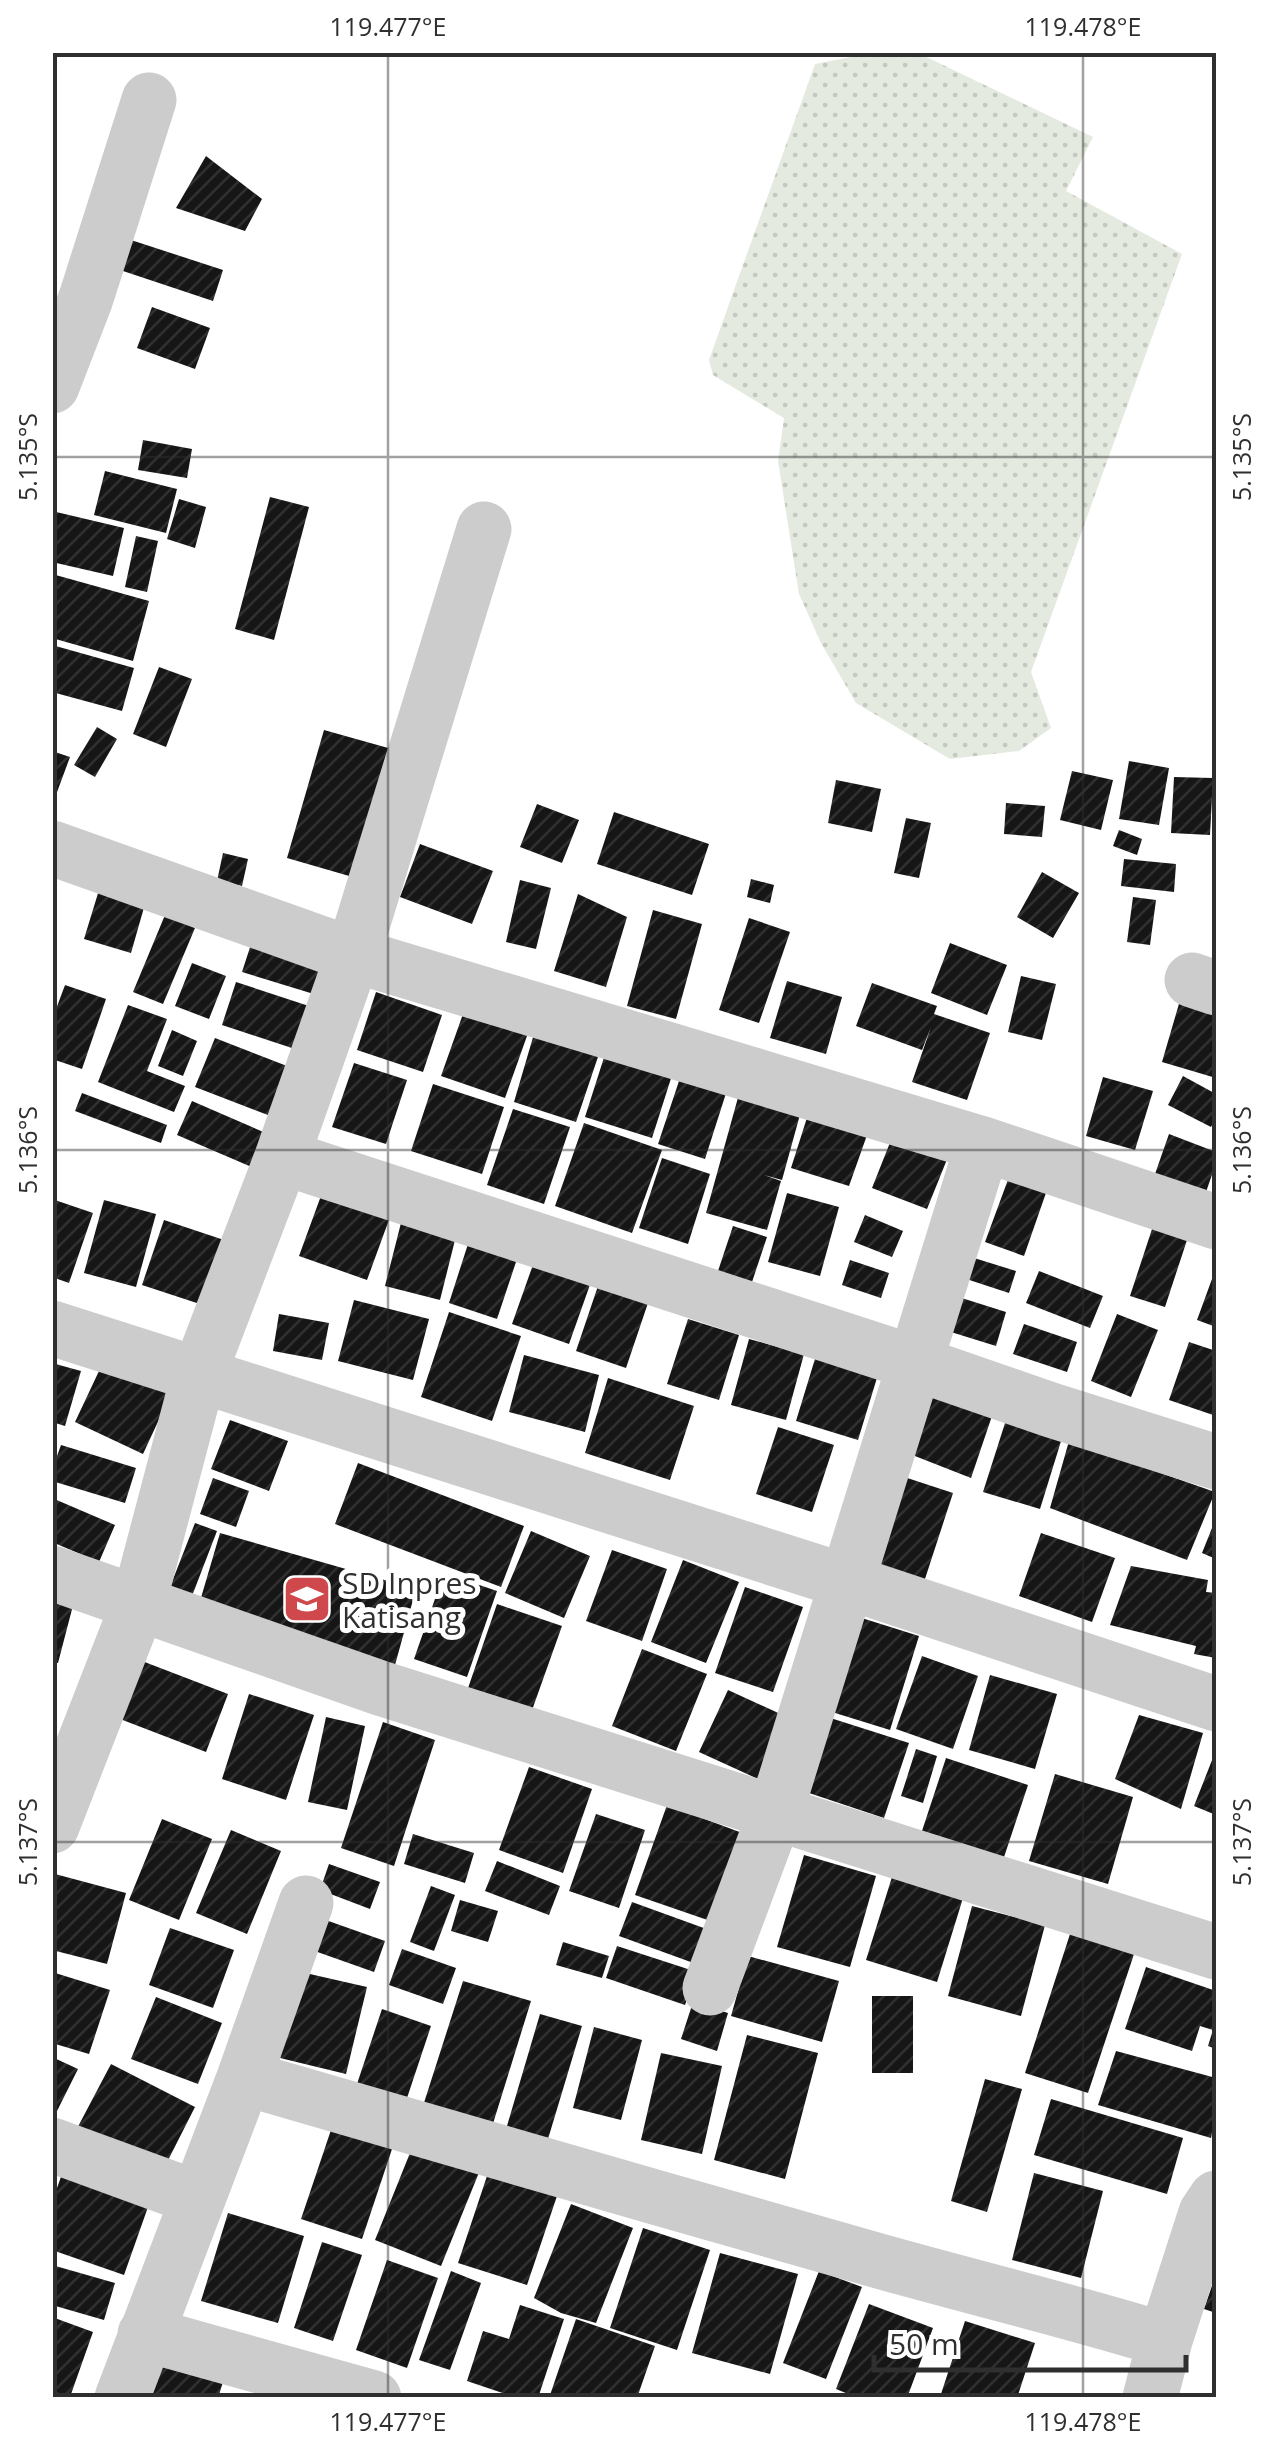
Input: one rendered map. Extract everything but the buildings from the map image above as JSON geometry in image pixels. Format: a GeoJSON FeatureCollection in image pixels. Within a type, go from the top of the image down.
{"type":"FeatureCollection","features":[{"type":"Feature","properties":{"kind":"street"},"geometry":{"type":"LineString","coordinates":[[52,386],[86,298],[150,100]]}},
{"type":"Feature","properties":{"kind":"street"},"geometry":{"type":"LineString","coordinates":[[52,1826],[138,1604],[199,1374],[282,1157],[353,955],[484,529]]}},
{"type":"Feature","properties":{"kind":"street"},"geometry":{"type":"LineString","coordinates":[[52,848],[353,955],[983,1144],[1216,1222]]}},
{"type":"Feature","properties":{"kind":"street"},"geometry":{"type":"LineString","coordinates":[[710,1988],[775,1814],[983,1144]]}},
{"type":"Feature","properties":{"kind":"street"},"geometry":{"type":"LineString","coordinates":[[282,1157],[1216,1462]]}},
{"type":"Feature","properties":{"kind":"street"},"geometry":{"type":"LineString","coordinates":[[52,1328],[1216,1704]]}},
{"type":"Feature","properties":{"kind":"street"},"geometry":{"type":"LineString","coordinates":[[52,1573],[380,1688],[1216,1952]]}},
{"type":"Feature","properties":{"kind":"street"},"geometry":{"type":"LineString","coordinates":[[122,2398],[306,1903]]}},
{"type":"Feature","properties":{"kind":"street"},"geometry":{"type":"LineString","coordinates":[[244,2078],[1165,2340]]}},
{"type":"Feature","properties":{"kind":"street"},"geometry":{"type":"LineString","coordinates":[[52,2145],[197,2198]]}},
{"type":"Feature","properties":{"kind":"street"},"geometry":{"type":"LineString","coordinates":[[1150,2398],[1206,2213],[1216,2198]]}},
{"type":"Feature","properties":{"kind":"street"},"geometry":{"type":"LineString","coordinates":[[145,2334],[374,2398]]}},
{"type":"Feature","properties":{"kind":"shaded area"},"geometry":{"type":"Polygon","coordinates":[[[871,53],[918,53],[1093,137],[1066,191],[1182,254],[1031,672],[1051,728],[1019,751],[950,759],[856,703],[821,643],[799,594],[778,461],[784,418],[713,375],[709,360],[815,64],[871,53]]]}},
{"type":"Feature","properties":{"kind":"place","name":"SD Inpres Katisang"},"geometry":{"type":"Point","coordinates":[307,1599]}}]}
